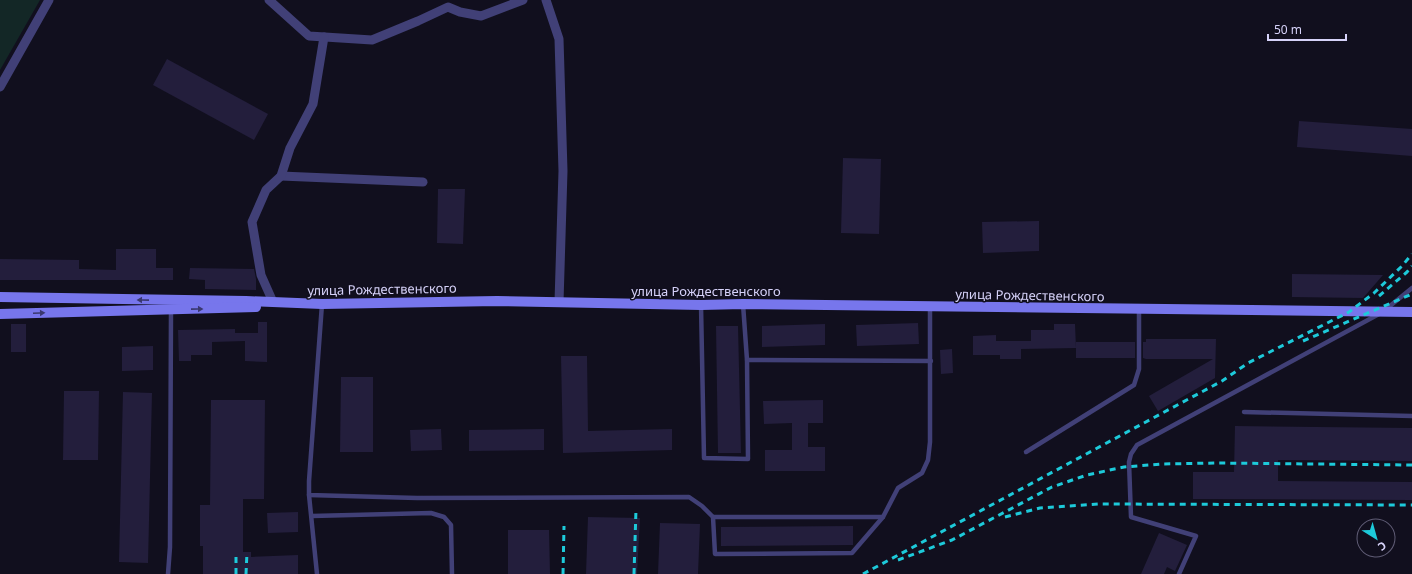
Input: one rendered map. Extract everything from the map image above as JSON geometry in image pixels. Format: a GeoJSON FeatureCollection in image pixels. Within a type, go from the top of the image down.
{"type":"FeatureCollection","features":[{"type":"Feature","properties":{"kind":"main road","name":"улица Рождественского"},"geometry":{"type":"LineString","coordinates":[[0,297],[322,304],[497,301],[701,305],[743,304],[1412,312]]}},
{"type":"Feature","properties":{"kind":"main road"},"geometry":{"type":"LineString","coordinates":[[0,314],[171,310],[322,304]]}},
{"type":"Feature","properties":{"kind":"street"},"geometry":{"type":"LineString","coordinates":[[0,87],[49,0]]}},
{"type":"Feature","properties":{"kind":"street"},"geometry":{"type":"LineString","coordinates":[[269,0],[309,36],[372,40],[448,7],[460,12],[481,16],[523,0]]}},
{"type":"Feature","properties":{"kind":"street"},"geometry":{"type":"LineString","coordinates":[[546,0],[559,39],[563,171],[559,302]]}},
{"type":"Feature","properties":{"kind":"street"},"geometry":{"type":"LineString","coordinates":[[273,302],[261,275],[252,222],[266,190],[281,176],[290,148],[313,104],[324,37]]}},
{"type":"Feature","properties":{"kind":"street"},"geometry":{"type":"LineString","coordinates":[[281,176],[423,182]]}},
{"type":"Feature","properties":{"kind":"lane"},"geometry":{"type":"LineString","coordinates":[[1178,574],[1196,536],[1131,517],[1129,462],[1131,454],[1137,445],[1383,312],[1412,288]]}},
{"type":"Feature","properties":{"kind":"lane"},"geometry":{"type":"LineString","coordinates":[[317,574],[310,495],[310,474],[322,304]]}},
{"type":"Feature","properties":{"kind":"lane"},"geometry":{"type":"LineString","coordinates":[[701,305],[704,458],[748,459],[747,360],[743,304]]}},
{"type":"Feature","properties":{"kind":"lane"},"geometry":{"type":"LineString","coordinates":[[310,495],[417,498],[689,497],[702,506],[712,517],[715,554],[852,553],[883,517],[898,488],[922,473],[928,460],[930,442],[930,307]]}},
{"type":"Feature","properties":{"kind":"lane"},"geometry":{"type":"LineString","coordinates":[[1026,452],[1134,385],[1139,369],[1139,309]]}},
{"type":"Feature","properties":{"kind":"lane"},"geometry":{"type":"LineString","coordinates":[[168,574],[170,509],[171,310]]}},
{"type":"Feature","properties":{"kind":"lane"},"geometry":{"type":"LineString","coordinates":[[747,360],[931,361]]}},
{"type":"Feature","properties":{"kind":"lane"},"geometry":{"type":"LineString","coordinates":[[1244,412],[1412,416]]}},
{"type":"Feature","properties":{"kind":"lane"},"geometry":{"type":"LineString","coordinates":[[312,516],[431,513],[444,517],[451,525],[452,574]]}},
{"type":"Feature","properties":{"kind":"lane"},"geometry":{"type":"LineString","coordinates":[[712,517],[883,517]]}},
{"type":"Feature","properties":{"kind":"green space"},"geometry":{"type":"Polygon","coordinates":[[[0,0],[40,0],[0,70],[0,0]]]}},
{"type":"Feature","properties":{"kind":"building"},"geometry":{"type":"Polygon","coordinates":[[[167,59],[268,114],[254,140],[153,85],[167,59]]]}},
{"type":"Feature","properties":{"kind":"building"},"geometry":{"type":"Polygon","coordinates":[[[1299,121],[1412,129],[1412,156],[1297,147],[1299,121]]]}},
{"type":"Feature","properties":{"kind":"building"},"geometry":{"type":"Polygon","coordinates":[[[843,158],[881,159],[879,234],[841,233],[843,158]]]}},
{"type":"Feature","properties":{"kind":"building"},"geometry":{"type":"Polygon","coordinates":[[[438,189],[465,189],[463,244],[437,243],[438,189]]]}},
{"type":"Feature","properties":{"kind":"building"},"geometry":{"type":"Polygon","coordinates":[[[1039,221],[1039,251],[983,253],[982,222],[1039,221]]]}},
{"type":"Feature","properties":{"kind":"building"},"geometry":{"type":"Polygon","coordinates":[[[116,249],[156,249],[156,268],[173,268],[173,280],[0,280],[0,259],[79,260],[79,269],[116,270],[116,249]]]}},
{"type":"Feature","properties":{"kind":"building"},"geometry":{"type":"Polygon","coordinates":[[[190,268],[254,269],[256,290],[205,289],[205,280],[189,279],[190,268]]]}},
{"type":"Feature","properties":{"kind":"building"},"geometry":{"type":"Polygon","coordinates":[[[1292,274],[1383,275],[1363,298],[1292,297],[1292,274]]]}},
{"type":"Feature","properties":{"kind":"building"},"geometry":{"type":"Polygon","coordinates":[[[258,322],[267,322],[267,362],[245,361],[245,341],[212,342],[212,355],[191,355],[191,361],[179,361],[178,330],[235,329],[235,333],[258,333],[258,322]]]}},
{"type":"Feature","properties":{"kind":"building"},"geometry":{"type":"Polygon","coordinates":[[[918,323],[919,344],[857,346],[856,325],[918,323]]]}},
{"type":"Feature","properties":{"kind":"building"},"geometry":{"type":"Polygon","coordinates":[[[11,324],[26,324],[26,352],[11,352],[11,324]]]}},
{"type":"Feature","properties":{"kind":"building"},"geometry":{"type":"Polygon","coordinates":[[[825,324],[825,345],[762,347],[762,326],[825,324]]]}},
{"type":"Feature","properties":{"kind":"building"},"geometry":{"type":"Polygon","coordinates":[[[1054,324],[1075,324],[1076,348],[1021,349],[1021,359],[1000,359],[1000,355],[973,355],[973,336],[996,335],[996,341],[1031,341],[1031,330],[1054,330],[1054,324]]]}},
{"type":"Feature","properties":{"kind":"building"},"geometry":{"type":"Polygon","coordinates":[[[716,326],[738,326],[741,453],[718,453],[716,326]]]}},
{"type":"Feature","properties":{"kind":"building"},"geometry":{"type":"Polygon","coordinates":[[[1146,339],[1216,339],[1215,378],[1158,411],[1149,396],[1213,359],[1146,359],[1143,358],[1143,342],[1146,342],[1146,339]]]}},
{"type":"Feature","properties":{"kind":"building"},"geometry":{"type":"Polygon","coordinates":[[[1076,342],[1135,342],[1135,358],[1076,358],[1076,342]]]}},
{"type":"Feature","properties":{"kind":"building"},"geometry":{"type":"Polygon","coordinates":[[[153,346],[153,370],[122,371],[122,347],[153,346]]]}},
{"type":"Feature","properties":{"kind":"building"},"geometry":{"type":"Polygon","coordinates":[[[952,349],[953,373],[941,374],[940,350],[952,349]]]}},
{"type":"Feature","properties":{"kind":"building"},"geometry":{"type":"Polygon","coordinates":[[[561,356],[587,356],[588,431],[672,429],[672,450],[563,453],[561,356]]]}},
{"type":"Feature","properties":{"kind":"building"},"geometry":{"type":"Polygon","coordinates":[[[341,377],[373,377],[373,452],[340,452],[341,377]]]}},
{"type":"Feature","properties":{"kind":"building"},"geometry":{"type":"Polygon","coordinates":[[[64,391],[99,391],[98,460],[63,460],[64,391]]]}},
{"type":"Feature","properties":{"kind":"building"},"geometry":{"type":"Polygon","coordinates":[[[123,392],[152,393],[148,563],[119,562],[123,392]]]}},
{"type":"Feature","properties":{"kind":"building"},"geometry":{"type":"Polygon","coordinates":[[[211,400],[265,400],[264,499],[243,499],[243,552],[251,552],[251,557],[298,555],[298,574],[203,574],[203,546],[200,546],[200,505],[210,505],[211,400]]]}},
{"type":"Feature","properties":{"kind":"building"},"geometry":{"type":"Polygon","coordinates":[[[823,400],[823,423],[808,423],[808,447],[825,447],[825,471],[765,471],[765,450],[792,450],[792,423],[764,424],[763,401],[823,400]]]}},
{"type":"Feature","properties":{"kind":"building"},"geometry":{"type":"Polygon","coordinates":[[[1235,426],[1412,428],[1412,461],[1278,460],[1278,481],[1412,482],[1412,500],[1193,499],[1193,472],[1234,472],[1235,426]]]}},
{"type":"Feature","properties":{"kind":"building"},"geometry":{"type":"Polygon","coordinates":[[[441,429],[442,450],[411,451],[410,430],[441,429]]]}},
{"type":"Feature","properties":{"kind":"building"},"geometry":{"type":"Polygon","coordinates":[[[544,429],[544,450],[469,451],[469,430],[544,429]]]}},
{"type":"Feature","properties":{"kind":"building"},"geometry":{"type":"Polygon","coordinates":[[[298,512],[298,532],[268,533],[267,513],[298,512]]]}},
{"type":"Feature","properties":{"kind":"building"},"geometry":{"type":"Polygon","coordinates":[[[588,517],[640,518],[637,574],[586,574],[588,517]]]}},
{"type":"Feature","properties":{"kind":"building"},"geometry":{"type":"Polygon","coordinates":[[[660,523],[700,524],[698,574],[658,574],[660,523]]]}},
{"type":"Feature","properties":{"kind":"building"},"geometry":{"type":"Polygon","coordinates":[[[853,526],[853,545],[721,546],[721,527],[853,526]]]}},
{"type":"Feature","properties":{"kind":"building"},"geometry":{"type":"Polygon","coordinates":[[[508,530],[549,530],[550,574],[508,574],[508,530]]]}},
{"type":"Feature","properties":{"kind":"building"},"geometry":{"type":"Polygon","coordinates":[[[1159,533],[1187,545],[1175,571],[1167,567],[1164,574],[1141,574],[1159,533]]]}},
{"type":"Feature","properties":{"kind":"railway"},"geometry":{"type":"LineString","coordinates":[[863,574],[1222,381],[1248,363],[1349,312],[1374,293],[1402,266],[1412,254]]}},
{"type":"Feature","properties":{"kind":"railway"},"geometry":{"type":"LineString","coordinates":[[1379,296],[1412,266]]}},
{"type":"Feature","properties":{"kind":"railway"},"geometry":{"type":"LineString","coordinates":[[1303,341],[1412,294]]}},
{"type":"Feature","properties":{"kind":"railway"},"geometry":{"type":"LineString","coordinates":[[898,560],[952,540],[1052,487],[1087,475],[1124,467],[1162,464],[1216,463],[1412,465]]}},
{"type":"Feature","properties":{"kind":"railway"},"geometry":{"type":"LineString","coordinates":[[1005,517],[1040,508],[1099,504],[1412,505]]}},
{"type":"Feature","properties":{"kind":"railway"},"geometry":{"type":"LineString","coordinates":[[634,574],[636,509]]}},
{"type":"Feature","properties":{"kind":"railway"},"geometry":{"type":"LineString","coordinates":[[563,574],[564,526]]}},
{"type":"Feature","properties":{"kind":"railway"},"geometry":{"type":"LineString","coordinates":[[246,574],[247,552]]}},
{"type":"Feature","properties":{"kind":"railway"},"geometry":{"type":"LineString","coordinates":[[236,553],[236,574]]}}]}
